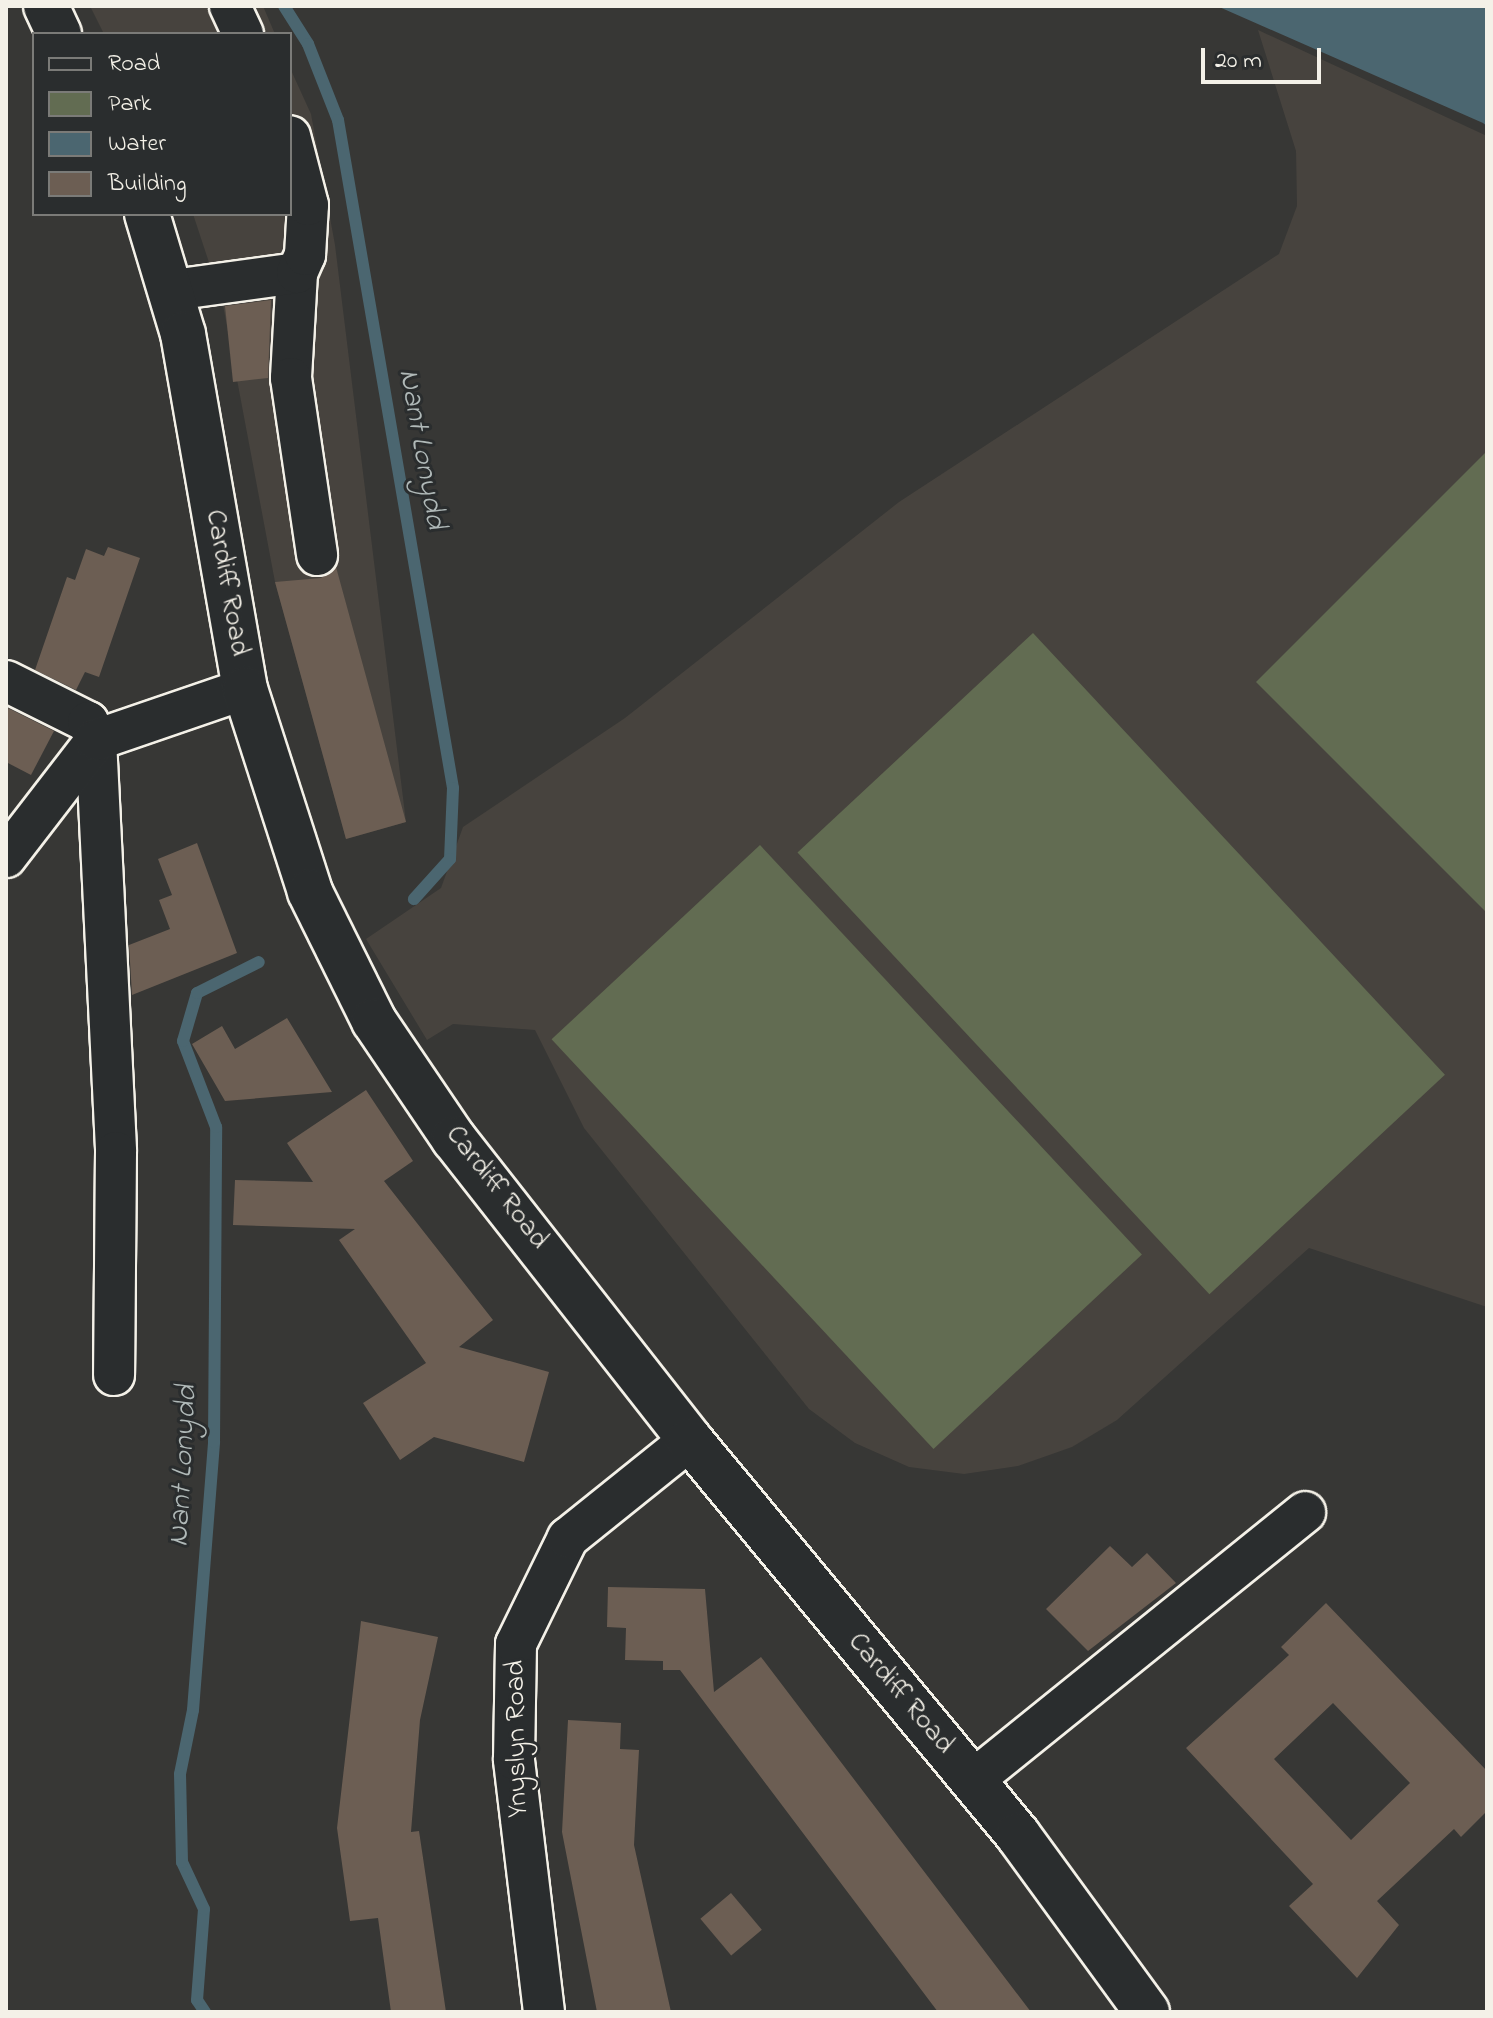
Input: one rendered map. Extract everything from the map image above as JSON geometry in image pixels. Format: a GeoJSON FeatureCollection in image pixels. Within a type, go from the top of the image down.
{"type":"FeatureCollection","features":[{"type":"Feature","properties":{"kind":"main road"},"geometry":{"type":"LineString","coordinates":[[46,6],[58,32]]}},
{"type":"Feature","properties":{"kind":"main road","name":"Cardiff Road"},"geometry":{"type":"LineString","coordinates":[[148,216],[173,290],[245,689],[310,892],[374,1021],[454,1139],[690,1440],[972,1781],[1147,2012]]}},
{"type":"Feature","properties":{"kind":"street"},"geometry":{"type":"LineString","coordinates":[[230,6],[242,32]]}},
{"type":"Feature","properties":{"kind":"street"},"geometry":{"type":"LineString","coordinates":[[292,144],[308,205],[297,273],[291,378],[317,555]]}},
{"type":"Feature","properties":{"kind":"street"},"geometry":{"type":"LineString","coordinates":[[173,290],[297,273]]}},
{"type":"Feature","properties":{"kind":"street"},"geometry":{"type":"LineString","coordinates":[[6,681],[88,722],[96,740],[116,1137],[114,1375]]}},
{"type":"Feature","properties":{"kind":"street"},"geometry":{"type":"LineString","coordinates":[[6,857],[96,740],[245,689]]}},
{"type":"Feature","properties":{"kind":"street","name":"Ynyslyn Road"},"geometry":{"type":"LineString","coordinates":[[544,2012],[514,1759],[516,1644],[568,1538],[690,1440]]}},
{"type":"Feature","properties":{"kind":"street"},"geometry":{"type":"LineString","coordinates":[[972,1781],[1305,1512]]}},
{"type":"Feature","properties":{"kind":"shaded area"},"geometry":{"type":"Polygon","coordinates":[[[90,6],[263,6],[274,32],[103,32],[90,6]]]}},
{"type":"Feature","properties":{"kind":"shaded area"},"geometry":{"type":"Polygon","coordinates":[[[1258,30],[1487,136],[1487,1307],[1309,1248],[1117,1420],[1072,1447],[1018,1466],[964,1474],[909,1467],[855,1443],[809,1409],[584,1128],[535,1030],[453,1024],[427,1040],[366,939],[441,888],[463,827],[625,718],[899,502],[1279,254],[1297,206],[1296,151],[1258,30]]]}},
{"type":"Feature","properties":{"kind":"shaded area"},"geometry":{"type":"Polygon","coordinates":[[[292,72],[311,114],[335,245],[406,822],[346,839],[275,582],[223,305],[194,216],[292,216],[292,72]]]}},
{"type":"Feature","properties":{"kind":"green space"},"geometry":{"type":"Polygon","coordinates":[[[1487,451],[1487,913],[1256,682],[1487,451]]]}},
{"type":"Feature","properties":{"kind":"green space"},"geometry":{"type":"Polygon","coordinates":[[[1033,633],[1445,1075],[1209,1294],[798,853],[1033,633]]]}},
{"type":"Feature","properties":{"kind":"green space"},"geometry":{"type":"Polygon","coordinates":[[[760,845],[1142,1255],[933,1449],[552,1039],[760,845]]]}},
{"type":"Feature","properties":{"kind":"water"},"geometry":{"type":"Polygon","coordinates":[[[1217,6],[1487,6],[1487,126],[1483,123],[1217,6]]]}},
{"type":"Feature","properties":{"kind":"building"},"geometry":{"type":"Polygon","coordinates":[[[271,300],[268,378],[233,382],[225,306],[271,300]]]}},
{"type":"Feature","properties":{"kind":"building"},"geometry":{"type":"Polygon","coordinates":[[[108,547],[140,558],[99,677],[85,672],[76,690],[35,670],[67,577],[75,580],[86,549],[104,556],[108,547]]]}},
{"type":"Feature","properties":{"kind":"building"},"geometry":{"type":"Polygon","coordinates":[[[336,567],[406,822],[346,839],[275,582],[321,578],[336,567]]]}},
{"type":"Feature","properties":{"kind":"building"},"geometry":{"type":"Polygon","coordinates":[[[6,707],[54,731],[31,775],[6,762],[6,707]]]}},
{"type":"Feature","properties":{"kind":"building"},"geometry":{"type":"Polygon","coordinates":[[[197,843],[237,953],[132,995],[129,945],[170,929],[159,900],[172,895],[158,859],[197,843]]]}},
{"type":"Feature","properties":{"kind":"building"},"geometry":{"type":"Polygon","coordinates":[[[287,1018],[332,1092],[225,1101],[192,1044],[222,1026],[235,1049],[287,1018]]]}},
{"type":"Feature","properties":{"kind":"building"},"geometry":{"type":"Polygon","coordinates":[[[366,1090],[413,1161],[384,1181],[493,1320],[459,1347],[549,1372],[524,1462],[434,1437],[400,1460],[363,1403],[426,1363],[339,1240],[355,1229],[233,1225],[235,1180],[313,1182],[287,1143],[366,1090]]]}},
{"type":"Feature","properties":{"kind":"building"},"geometry":{"type":"Polygon","coordinates":[[[1110,1546],[1132,1567],[1147,1553],[1176,1583],[1088,1651],[1046,1609],[1110,1546]]]}},
{"type":"Feature","properties":{"kind":"building"},"geometry":{"type":"Polygon","coordinates":[[[608,1587],[705,1589],[714,1692],[761,1657],[1031,2012],[938,2012],[680,1670],[663,1670],[663,1661],[625,1660],[626,1628],[607,1627],[608,1587]]]}},
{"type":"Feature","properties":{"kind":"building"},"geometry":{"type":"Polygon","coordinates":[[[1326,1603],[1487,1771],[1487,1811],[1461,1837],[1454,1829],[1377,1901],[1399,1925],[1357,1978],[1289,1906],[1313,1884],[1186,1748],[1289,1655],[1281,1647],[1326,1603]],[[1333,1703],[1274,1759],[1351,1840],[1410,1783],[1333,1703]]]}},
{"type":"Feature","properties":{"kind":"building"},"geometry":{"type":"Polygon","coordinates":[[[361,1621],[438,1637],[420,1720],[411,1832],[419,1831],[446,2012],[391,2012],[378,1918],[350,1921],[337,1828],[361,1621]]]}},
{"type":"Feature","properties":{"kind":"building"},"geometry":{"type":"Polygon","coordinates":[[[568,1720],[621,1723],[620,1749],[639,1750],[634,1845],[671,2012],[597,2012],[562,1832],[568,1720]]]}},
{"type":"Feature","properties":{"kind":"building"},"geometry":{"type":"Polygon","coordinates":[[[731,1893],[762,1930],[731,1955],[700,1919],[731,1893]]]}},
{"type":"Feature","properties":{"kind":"waterway","name":"Nant Lonydd"},"geometry":{"type":"LineString","coordinates":[[284,6],[308,44],[338,120],[453,788],[450,859],[414,899]]}},
{"type":"Feature","properties":{"kind":"waterway","name":"Nant Lonydd"},"geometry":{"type":"LineString","coordinates":[[205,2012],[197,2000],[204,1909],[182,1862],[180,1774],[193,1710],[214,1442],[216,1127],[183,1041],[197,993],[259,962]]}}]}
